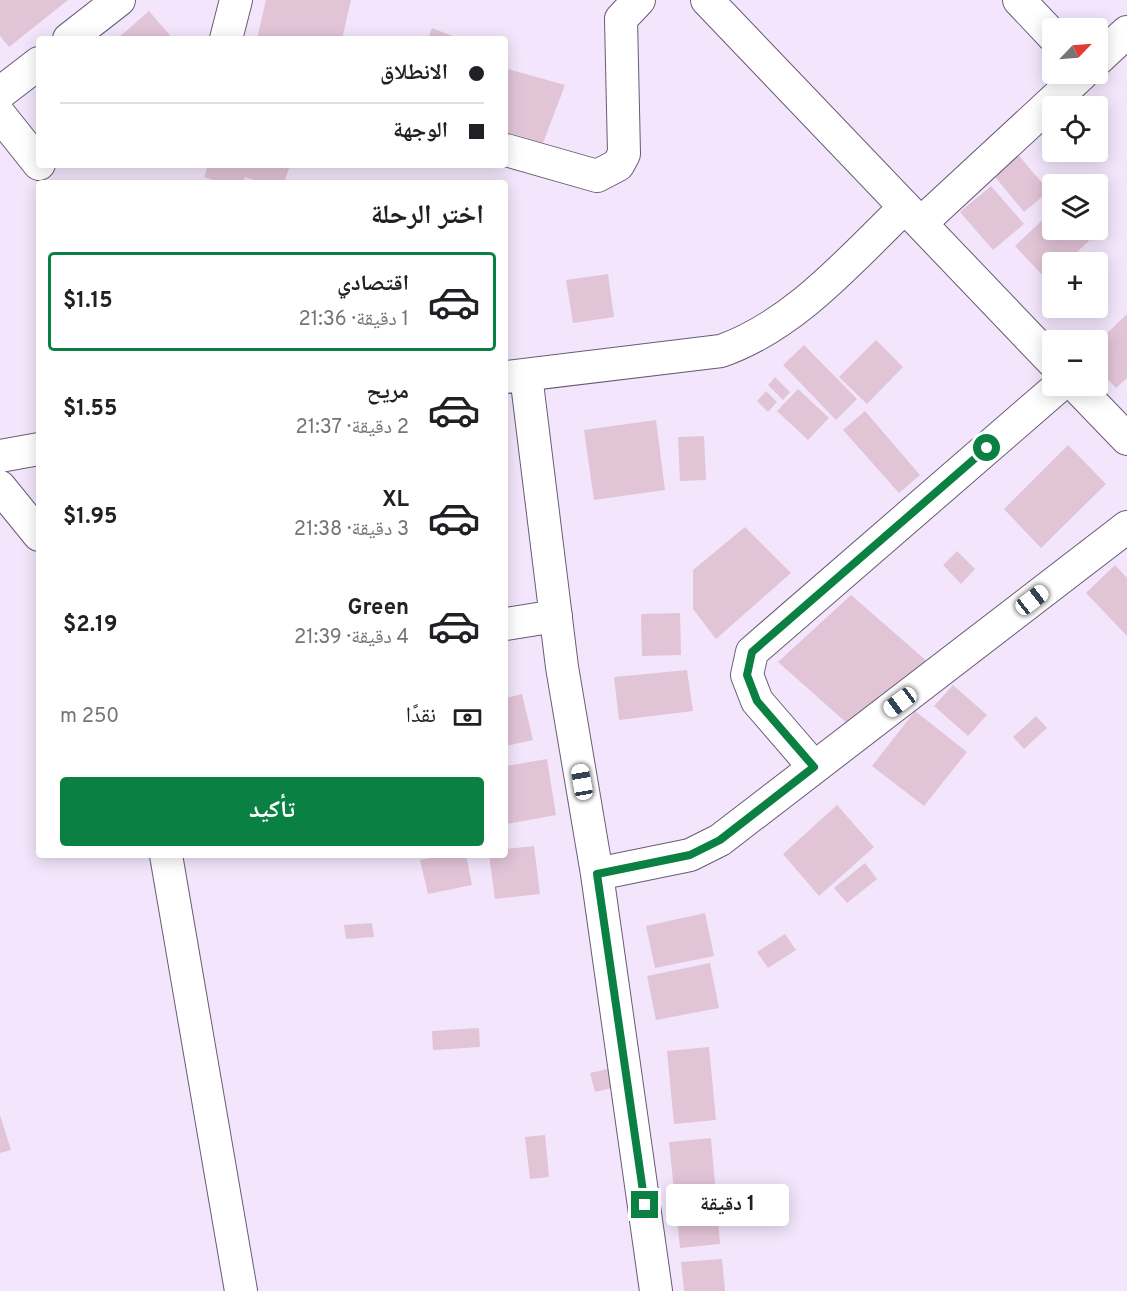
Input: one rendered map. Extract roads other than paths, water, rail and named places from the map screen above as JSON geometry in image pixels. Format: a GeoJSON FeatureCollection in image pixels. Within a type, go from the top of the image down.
{"type":"FeatureCollection","features":[{"type":"Feature","properties":{"kind":"street"},"geometry":{"type":"LineString","coordinates":[[73,36],[119,0]]}},
{"type":"Feature","properties":{"kind":"street"},"geometry":{"type":"LineString","coordinates":[[227,36],[236,0]]}},
{"type":"Feature","properties":{"kind":"street"},"geometry":{"type":"LineString","coordinates":[[508,151],[597,176],[618,165],[624,154],[621,19],[639,0]]}},
{"type":"Feature","properties":{"kind":"street"},"geometry":{"type":"LineString","coordinates":[[707,0],[1042,350]]}},
{"type":"Feature","properties":{"kind":"street"},"geometry":{"type":"LineString","coordinates":[[1019,0],[1042,24]]}},
{"type":"Feature","properties":{"kind":"street"},"geometry":{"type":"LineString","coordinates":[[1108,50],[1127,32]]}},
{"type":"Feature","properties":{"kind":"street"},"geometry":{"type":"LineString","coordinates":[[0,93],[36,65]]}},
{"type":"Feature","properties":{"kind":"street"},"geometry":{"type":"LineString","coordinates":[[656,1291],[597,874],[516,376],[721,351],[750,341],[913,215],[1071,84]]}},
{"type":"Feature","properties":{"kind":"street"},"geometry":{"type":"LineString","coordinates":[[0,115],[36,159]]}},
{"type":"Feature","properties":{"kind":"street"},"geometry":{"type":"LineString","coordinates":[[814,767],[757,701],[747,675],[752,652],[1047,396]]}},
{"type":"Feature","properties":{"kind":"street"},"geometry":{"type":"LineString","coordinates":[[1086,396],[1127,439]]}},
{"type":"Feature","properties":{"kind":"street"},"geometry":{"type":"LineString","coordinates":[[0,456],[36,450]]}},
{"type":"Feature","properties":{"kind":"street"},"geometry":{"type":"LineString","coordinates":[[0,487],[36,531]]}},
{"type":"Feature","properties":{"kind":"street"},"geometry":{"type":"LineString","coordinates":[[597,874],[690,855],[720,840],[1127,527]]}},
{"type":"Feature","properties":{"kind":"street"},"geometry":{"type":"LineString","coordinates":[[508,624],[556,616]]}},
{"type":"Feature","properties":{"kind":"street"},"geometry":{"type":"LineString","coordinates":[[167,858],[241,1291]]}}]}
